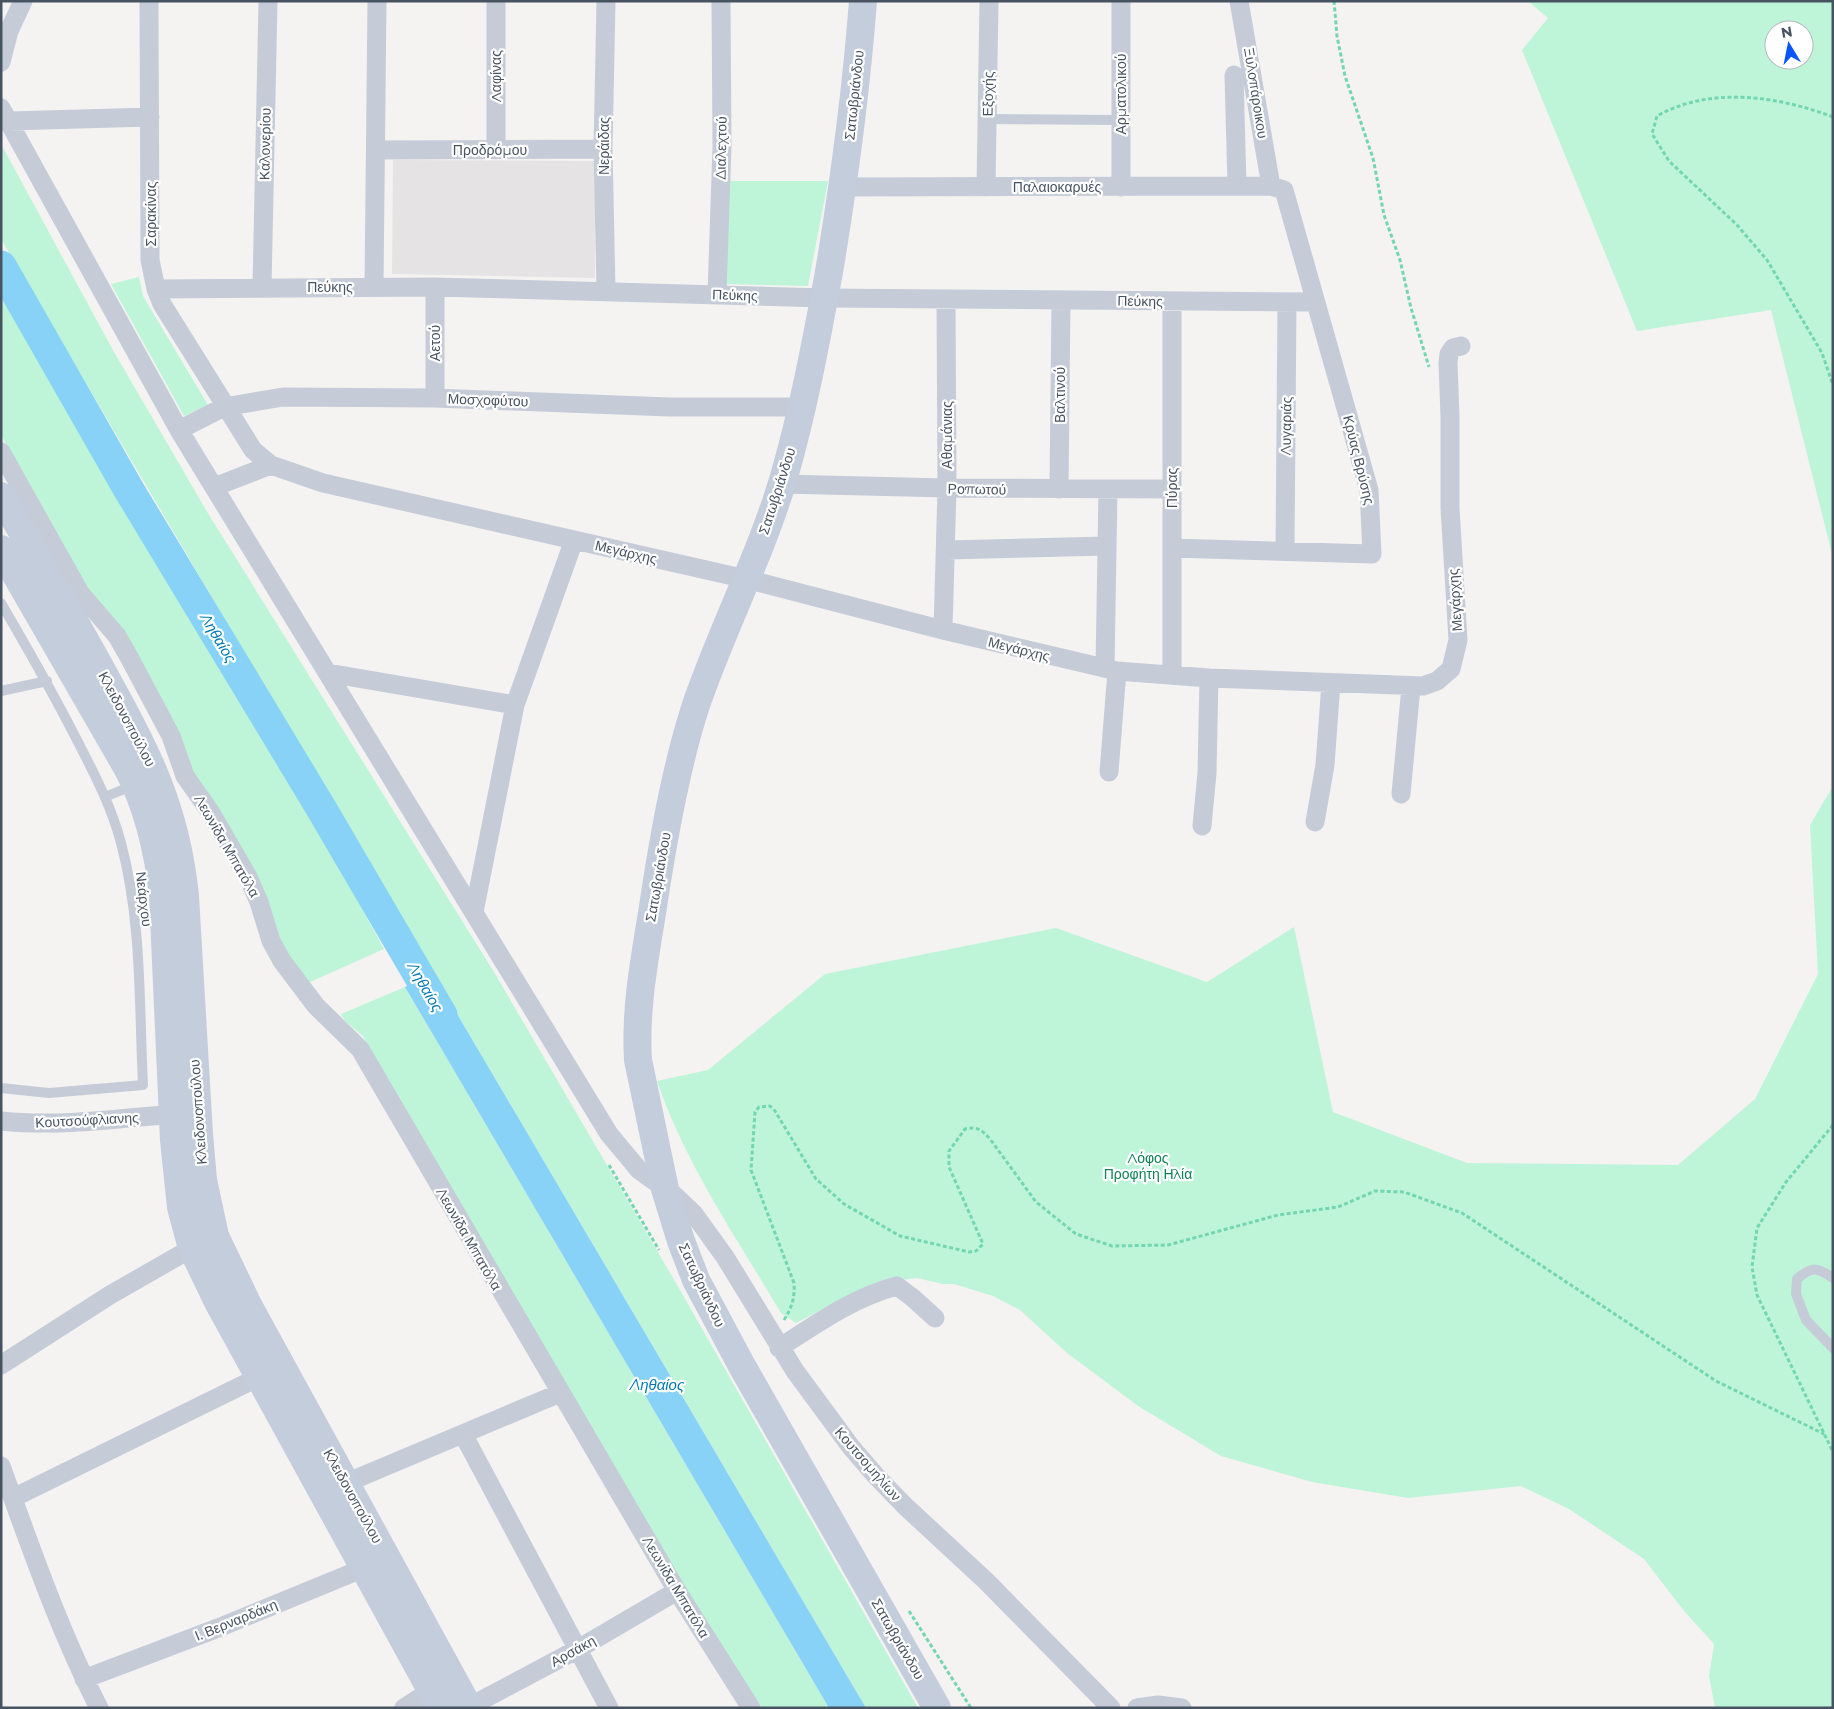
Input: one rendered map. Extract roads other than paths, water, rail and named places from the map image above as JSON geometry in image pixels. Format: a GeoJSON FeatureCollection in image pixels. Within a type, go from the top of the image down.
{"type":"FeatureCollection","features":[{"type":"Feature","properties":{"kind":"street"},"geometry":{"type":"LineString","coordinates":[[1,62],[9,31],[23,1]]}},
{"type":"Feature","properties":{"kind":"street","name":"Σαρακίνας"},"geometry":{"type":"LineString","coordinates":[[150,1],[150,260],[156,289],[179,334],[224,407]]}},
{"type":"Feature","properties":{"kind":"street","name":"Καλονερίου"},"geometry":{"type":"LineString","coordinates":[[262,287],[268,1]]}},
{"type":"Feature","properties":{"kind":"street"},"geometry":{"type":"LineString","coordinates":[[374,286],[377,1]]}},
{"type":"Feature","properties":{"kind":"street","name":"Λαφίνας"},"geometry":{"type":"LineString","coordinates":[[496,1],[496,150]]}},
{"type":"Feature","properties":{"kind":"street","name":"Νεράιδας"},"geometry":{"type":"LineString","coordinates":[[606,1],[603,149],[606,290]]}},
{"type":"Feature","properties":{"kind":"street","name":"Διαλεχτού"},"geometry":{"type":"LineString","coordinates":[[718,294],[722,146],[721,1]]}},
{"type":"Feature","properties":{"kind":"street","name":"Σατωβριάνδου"},"geometry":{"type":"LineString","coordinates":[[863,1],[857,79],[844,187],[803,407],[782,484],[696,707],[688,734],[660,862],[642,976],[637,1013],[638,1060],[665,1189],[688,1262],[709,1306],[938,1708]]}},
{"type":"Feature","properties":{"kind":"street","name":"Εξοχής"},"geometry":{"type":"LineString","coordinates":[[986,187],[989,1]]}},
{"type":"Feature","properties":{"kind":"street","name":"Αρματολικού"},"geometry":{"type":"LineString","coordinates":[[1121,1],[1121,187]]}},
{"type":"Feature","properties":{"kind":"street","name":"Ξυλοπάροικου"},"geometry":{"type":"LineString","coordinates":[[1239,1],[1271,186]]}},
{"type":"Feature","properties":{"kind":"street"},"geometry":{"type":"LineString","coordinates":[[1234,75],[1237,186]]}},
{"type":"Feature","properties":{"kind":"street"},"geometry":{"type":"LineString","coordinates":[[5,114],[150,117]]}},
{"type":"Feature","properties":{"kind":"street","name":"Κουτσομηλίων"},"geometry":{"type":"LineString","coordinates":[[5,114],[179,430],[609,1134],[630,1162],[687,1206],[707,1231],[818,1405],[876,1476],[905,1506],[986,1581],[1111,1708]]}},
{"type":"Feature","properties":{"kind":"street","name":"Προδρόμου"},"geometry":{"type":"LineString","coordinates":[[376,150],[603,149]]}},
{"type":"Feature","properties":{"kind":"street","name":"Παλαιοκαρυές"},"geometry":{"type":"LineString","coordinates":[[844,187],[1271,186]]}},
{"type":"Feature","properties":{"kind":"street","name":"Κρύας Βρύσης"},"geometry":{"type":"LineString","coordinates":[[1172,548],[1372,554],[1369,490],[1286,193],[1282,188],[1271,186]]}},
{"type":"Feature","properties":{"kind":"street","name":"Πεύκης"},"geometry":{"type":"LineString","coordinates":[[156,289],[374,286],[606,290],[824,298],[1315,302]]}},
{"type":"Feature","properties":{"kind":"street","name":"Αετού"},"geometry":{"type":"LineString","coordinates":[[435,287],[435,398]]}},
{"type":"Feature","properties":{"kind":"street","name":"Αθαμάνιας"},"geometry":{"type":"LineString","coordinates":[[943,630],[947,488],[946,299]]}},
{"type":"Feature","properties":{"kind":"street","name":"Βαλτινού"},"geometry":{"type":"LineString","coordinates":[[1059,489],[1060,300]]}},
{"type":"Feature","properties":{"kind":"street","name":"Πύρας"},"geometry":{"type":"LineString","coordinates":[[1172,301],[1172,675]]}},
{"type":"Feature","properties":{"kind":"street","name":"Λυγαριάς"},"geometry":{"type":"LineString","coordinates":[[1285,551],[1287,302]]}},
{"type":"Feature","properties":{"kind":"street","name":"Μεγάρχης"},"geometry":{"type":"LineString","coordinates":[[224,407],[253,450],[271,465],[323,483],[746,579],[943,630],[1111,670],[1209,678],[1411,687],[1437,681],[1451,668],[1458,640],[1450,508],[1448,354],[1453,348],[1461,346]]}},
{"type":"Feature","properties":{"kind":"street","name":"Μοσχοφύτου"},"geometry":{"type":"LineString","coordinates":[[179,430],[224,407],[283,397],[435,398],[669,407],[803,407]]}},
{"type":"Feature","properties":{"kind":"street","name":"Λεωνίδα Μπατόλα"},"geometry":{"type":"LineString","coordinates":[[1,452],[74,601],[117,636],[171,736],[185,776],[211,813],[248,877],[260,902],[272,940],[282,961],[316,1006],[360,1049],[677,1591],[751,1708]]}},
{"type":"Feature","properties":{"kind":"street"},"geometry":{"type":"LineString","coordinates":[[214,487],[271,465]]}},
{"type":"Feature","properties":{"kind":"street","name":"Ροπωτού"},"geometry":{"type":"LineString","coordinates":[[782,484],[947,488],[1172,489]]}},
{"type":"Feature","properties":{"kind":"street"},"geometry":{"type":"LineString","coordinates":[[1108,489],[1107,546],[1111,670],[1109,772]]}},
{"type":"Feature","properties":{"kind":"street","name":"Κλειδονοπούλου"},"geometry":{"type":"LineString","coordinates":[[1,496],[74,601],[160,784],[177,839],[185,896],[201,1160],[216,1236],[248,1306],[346,1483],[375,1563],[436,1699]]}},
{"type":"Feature","properties":{"kind":"street"},"geometry":{"type":"LineString","coordinates":[[474,912],[515,705],[574,540]]}},
{"type":"Feature","properties":{"kind":"street"},"geometry":{"type":"LineString","coordinates":[[946,550],[1107,546]]}},
{"type":"Feature","properties":{"kind":"street","name":"Κλειδονοπούλου"},"geometry":{"type":"LineString","coordinates":[[1,549],[136,784],[158,854],[171,1043],[173,1114],[181,1207],[192,1248],[202,1272],[259,1377],[375,1563],[468,1707]]}},
{"type":"Feature","properties":{"kind":"street"},"geometry":{"type":"LineString","coordinates":[[328,673],[515,705]]}},
{"type":"Feature","properties":{"kind":"street"},"geometry":{"type":"LineString","coordinates":[[1202,826],[1208,774],[1209,678]]}},
{"type":"Feature","properties":{"kind":"street"},"geometry":{"type":"LineString","coordinates":[[1315,822],[1325,765],[1331,684]]}},
{"type":"Feature","properties":{"kind":"street"},"geometry":{"type":"LineString","coordinates":[[1401,794],[1411,687]]}},
{"type":"Feature","properties":{"kind":"street","name":"Κουτσούφλιανης"},"geometry":{"type":"LineString","coordinates":[[1,1121],[48,1124],[173,1114]]}},
{"type":"Feature","properties":{"kind":"street"},"geometry":{"type":"LineString","coordinates":[[1,1365],[110,1295],[192,1248]]}},
{"type":"Feature","properties":{"kind":"street"},"geometry":{"type":"LineString","coordinates":[[775,1340],[882,1290],[897,1286],[914,1298],[935,1318]]}},
{"type":"Feature","properties":{"kind":"street"},"geometry":{"type":"LineString","coordinates":[[13,1498],[259,1377]]}},
{"type":"Feature","properties":{"kind":"street"},"geometry":{"type":"LineString","coordinates":[[346,1483],[560,1393]]}},
{"type":"Feature","properties":{"kind":"street"},"geometry":{"type":"LineString","coordinates":[[463,1434],[609,1708]]}},
{"type":"Feature","properties":{"kind":"street"},"geometry":{"type":"LineString","coordinates":[[1,1466],[37,1569],[94,1706]]}},
{"type":"Feature","properties":{"kind":"street","name":"Ι. Βερναρδάκη"},"geometry":{"type":"LineString","coordinates":[[84,1679],[375,1563]]}},
{"type":"Feature","properties":{"kind":"street","name":"Αρσάκη"},"geometry":{"type":"LineString","coordinates":[[468,1707],[578,1649],[677,1591]]}},
{"type":"Feature","properties":{"kind":"street"},"geometry":{"type":"LineString","coordinates":[[404,1708],[436,1699]]}},
{"type":"Feature","properties":{"kind":"street"},"geometry":{"type":"LineString","coordinates":[[1137,1708],[1158,1705],[1182,1708]]}},
{"type":"Feature","properties":{"kind":"lane"},"geometry":{"type":"LineString","coordinates":[[987,119],[1121,120]]}},
{"type":"Feature","properties":{"kind":"lane","name":"Νεάρχου"},"geometry":{"type":"LineString","coordinates":[[1,603],[47,681],[105,797],[121,843],[133,915],[143,1085],[49,1093],[1,1088]]}},
{"type":"Feature","properties":{"kind":"lane"},"geometry":{"type":"LineString","coordinates":[[1,690],[47,681]]}},
{"type":"Feature","properties":{"kind":"lane"},"geometry":{"type":"LineString","coordinates":[[105,797],[136,784]]}},
{"type":"Feature","properties":{"kind":"lane"},"geometry":{"type":"LineString","coordinates":[[1833,1278],[1821,1269],[1807,1270],[1797,1279],[1796,1294],[1806,1320],[1833,1348]]}},
{"type":"Feature","properties":{"kind":"water","name":"Ληθαίος"},"geometry":{"type":"Polygon","coordinates":[[[433,973],[866,1708],[829,1708],[405,987],[433,973]]]}},
{"type":"Feature","properties":{"kind":"waterway","name":"Ληθαίος"},"geometry":{"type":"LineString","coordinates":[[1,266],[129,490],[321,808],[442,1015]]}},
{"type":"Feature","properties":{"kind":"park label","name":"Λόφος Προφήτη Ηλία"},"geometry":{"type":"Point","coordinates":[1148,1166]}}]}
